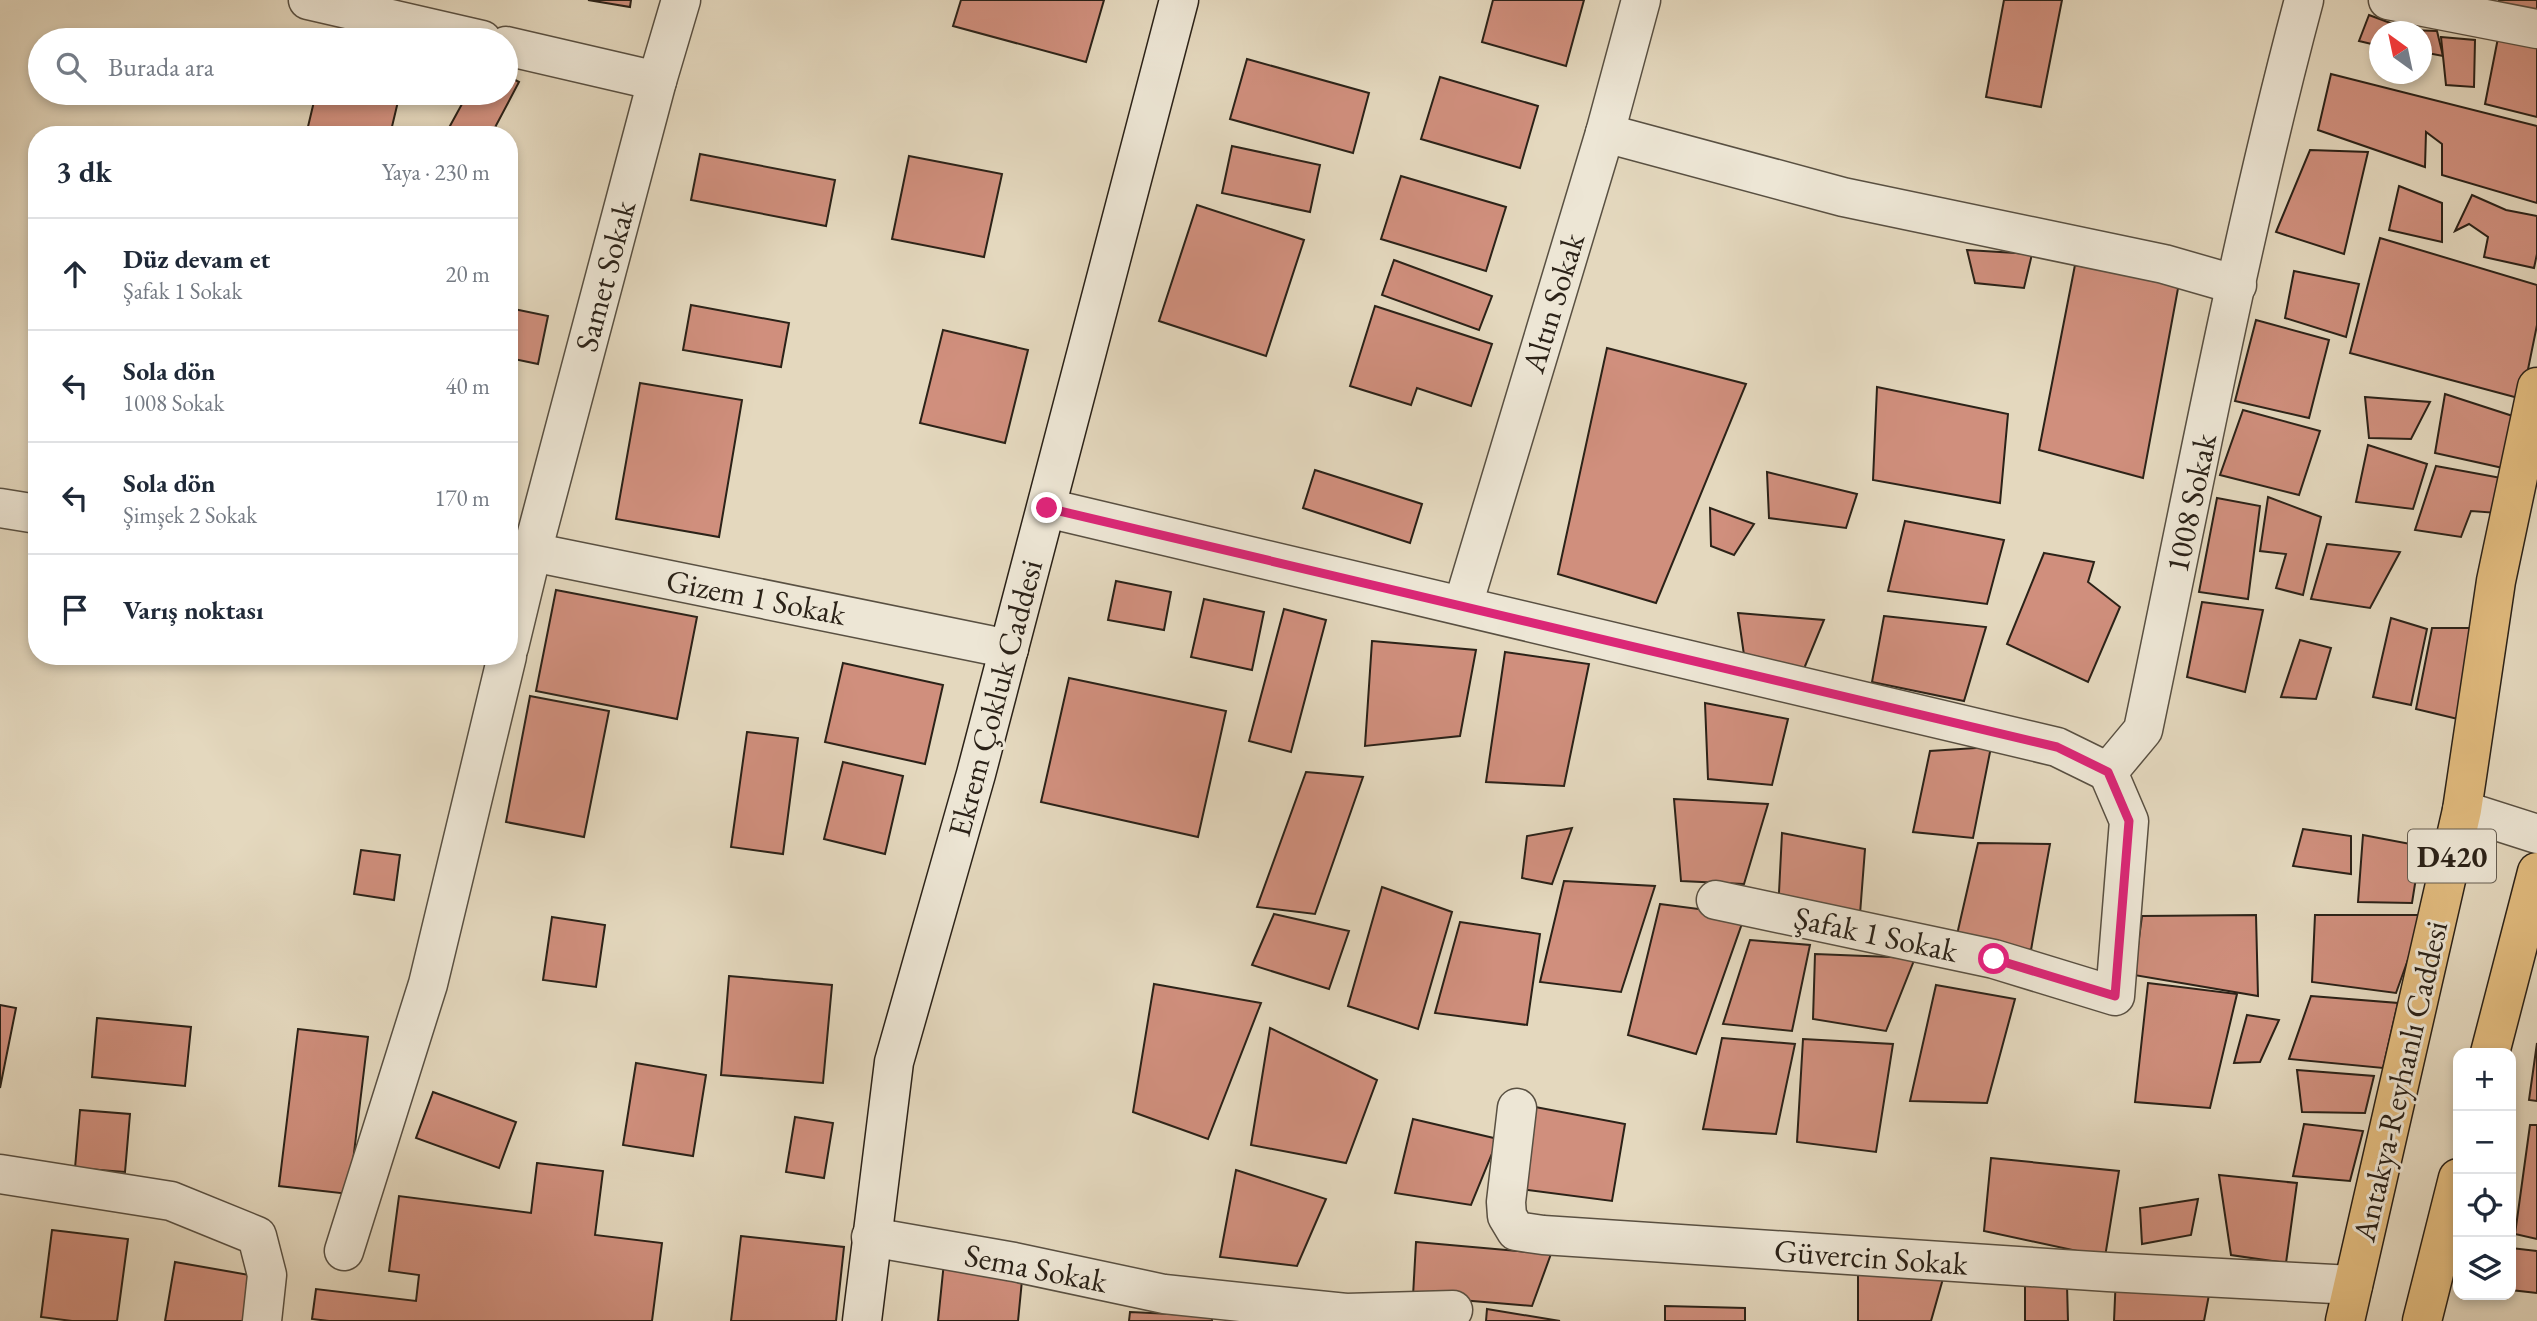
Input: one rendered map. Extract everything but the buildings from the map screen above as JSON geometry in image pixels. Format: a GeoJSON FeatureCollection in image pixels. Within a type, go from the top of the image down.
{"type":"FeatureCollection","features":[{"type":"Feature","properties":{"kind":"main road","name":"Antakya-Reyhanlı Caddesi"},"geometry":{"type":"LineString","coordinates":[[2349,1303],[2462,810],[2496,581],[2537,387]]}},
{"type":"Feature","properties":{"kind":"main road","name":"D420"},"geometry":{"type":"LineString","coordinates":[[2491,1048],[2537,872]]}},
{"type":"Feature","properties":{"kind":"main road"},"geometry":{"type":"LineString","coordinates":[[2422,1321],[2453,1198]]}},
{"type":"Feature","properties":{"kind":"street"},"geometry":{"type":"LineString","coordinates":[[308,0],[430,28]]}},
{"type":"Feature","properties":{"kind":"street","name":"Samet Sokak"},"geometry":{"type":"LineString","coordinates":[[518,584],[521,563],[681,0]]}},
{"type":"Feature","properties":{"kind":"street","name":"Ekrem Çokluk Caddesi"},"geometry":{"type":"LineString","coordinates":[[862,1321],[894,1062],[1047,508],[1179,0]]}},
{"type":"Feature","properties":{"kind":"street","name":"Altın Sokak"},"geometry":{"type":"LineString","coordinates":[[1463,606],[1605,133],[1642,0]]}},
{"type":"Feature","properties":{"kind":"street","name":"1008 Sokak"},"geometry":{"type":"LineString","coordinates":[[2108,772],[2143,730],[2275,107],[2304,0]]}},
{"type":"Feature","properties":{"kind":"street"},"geometry":{"type":"LineString","coordinates":[[2388,0],[2537,29]]}},
{"type":"Feature","properties":{"kind":"street"},"geometry":{"type":"LineString","coordinates":[[518,49],[657,81]]}},
{"type":"Feature","properties":{"kind":"street"},"geometry":{"type":"LineString","coordinates":[[1605,133],[1843,197],[2164,264],[2236,285]]}},
{"type":"Feature","properties":{"kind":"street"},"geometry":{"type":"LineString","coordinates":[[0,508],[28,513]]}},
{"type":"Feature","properties":{"kind":"street"},"geometry":{"type":"LineString","coordinates":[[1047,508],[2057,747],[2108,772]]}},
{"type":"Feature","properties":{"kind":"street","name":"Gizem 1 Sokak"},"geometry":{"type":"LineString","coordinates":[[521,563],[1009,649]]}},
{"type":"Feature","properties":{"kind":"street"},"geometry":{"type":"LineString","coordinates":[[344,1251],[428,984],[505,665]]}},
{"type":"Feature","properties":{"kind":"street","name":"Şafak 1 Sokak"},"geometry":{"type":"LineString","coordinates":[[1716,900],[1994,959],[2115,996],[2129,821],[2108,772]]}},
{"type":"Feature","properties":{"kind":"street"},"geometry":{"type":"LineString","coordinates":[[2462,810],[2537,834]]}},
{"type":"Feature","properties":{"kind":"street","name":"Güvercin Sokak"},"geometry":{"type":"LineString","coordinates":[[1517,1108],[1506,1202],[1507,1216],[1516,1231],[1805,1252],[2349,1303]]}},
{"type":"Feature","properties":{"kind":"street"},"geometry":{"type":"LineString","coordinates":[[0,1174],[171,1201],[257,1236],[267,1275],[262,1321]]}},
{"type":"Feature","properties":{"kind":"street","name":"Sema Sokak"},"geometry":{"type":"LineString","coordinates":[[871,1237],[1014,1262],[1164,1294],[1346,1313],[1453,1310]]}},
{"type":"Feature","properties":{"kind":"route"},"geometry":{"type":"LineString","coordinates":[[1047,508],[2057,747],[2108,772],[2129,821],[2115,996],[1994,959]]}}]}
